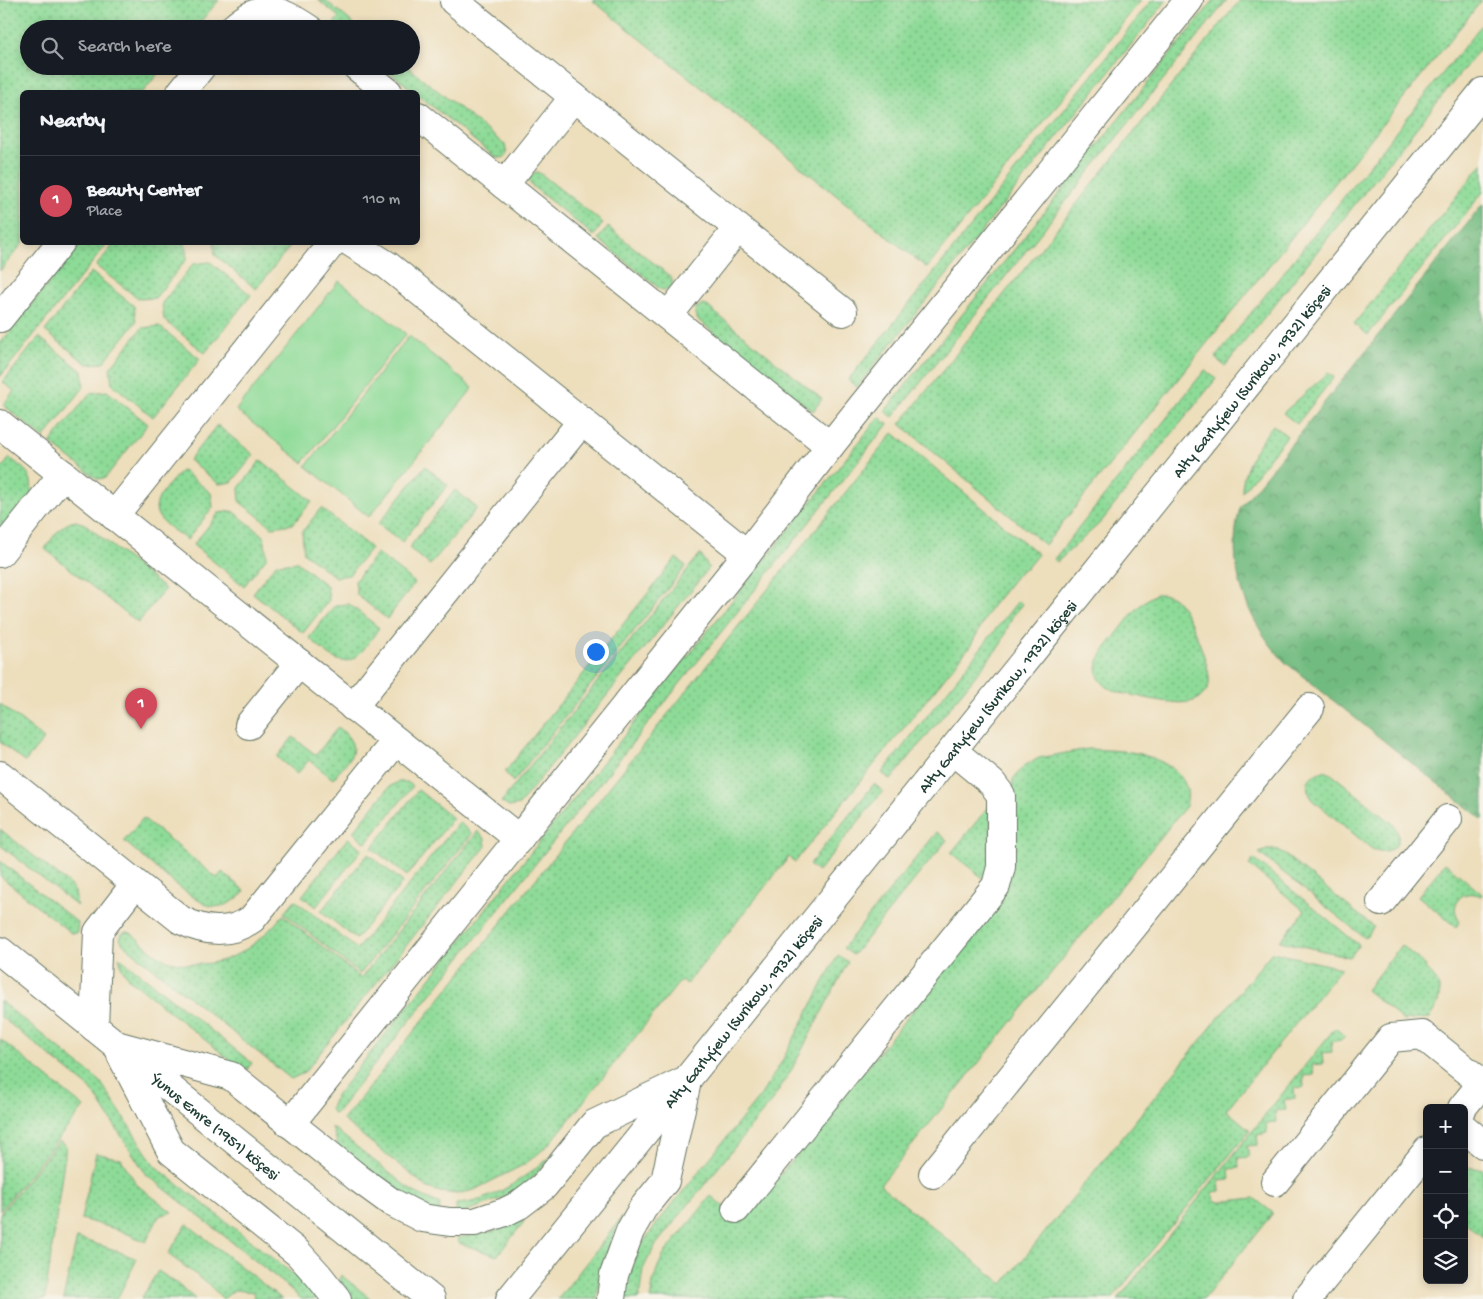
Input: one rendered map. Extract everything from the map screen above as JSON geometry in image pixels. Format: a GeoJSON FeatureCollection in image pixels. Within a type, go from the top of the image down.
{"type":"FeatureCollection","features":[{"type":"Feature","properties":{"kind":"street"},"geometry":{"type":"LineString","coordinates":[[290,1124],[747,554],[830,446],[1189,0]]}},
{"type":"Feature","properties":{"kind":"street"},"geometry":{"type":"LineString","coordinates":[[454,1],[843,312]]}},
{"type":"Feature","properties":{"kind":"street"},"geometry":{"type":"LineString","coordinates":[[242,20],[260,11],[273,11],[287,15],[295,20]]}},
{"type":"Feature","properties":{"kind":"street"},"geometry":{"type":"LineString","coordinates":[[183,90],[195,75]]}},
{"type":"Feature","properties":{"kind":"street"},"geometry":{"type":"LineString","coordinates":[[367,75],[386,90]]}},
{"type":"Feature","properties":{"kind":"street","name":"Alty Garlyýew (Surikow, 1932) köçesi"},"geometry":{"type":"LineString","coordinates":[[510,1299],[1483,92]]}},
{"type":"Feature","properties":{"kind":"street"},"geometry":{"type":"LineString","coordinates":[[504,185],[574,97]]}},
{"type":"Feature","properties":{"kind":"street"},"geometry":{"type":"LineString","coordinates":[[420,118],[830,446]]}},
{"type":"Feature","properties":{"kind":"street"},"geometry":{"type":"LineString","coordinates":[[668,316],[738,228]]}},
{"type":"Feature","properties":{"kind":"street"},"geometry":{"type":"LineString","coordinates":[[0,318],[58,245]]}},
{"type":"Feature","properties":{"kind":"street"},"geometry":{"type":"LineString","coordinates":[[114,516],[331,245]]}},
{"type":"Feature","properties":{"kind":"street"},"geometry":{"type":"LineString","coordinates":[[355,245],[387,265],[747,554]]}},
{"type":"Feature","properties":{"kind":"street"},"geometry":{"type":"LineString","coordinates":[[354,707],[582,421]]}},
{"type":"Feature","properties":{"kind":"street"},"geometry":{"type":"LineString","coordinates":[[3,433],[63,474],[519,839]]}},
{"type":"Feature","properties":{"kind":"street"},"geometry":{"type":"LineString","coordinates":[[0,553],[63,474]]}},
{"type":"Feature","properties":{"kind":"street"},"geometry":{"type":"LineString","coordinates":[[250,725],[299,663]]}},
{"type":"Feature","properties":{"kind":"street"},"geometry":{"type":"LineString","coordinates":[[933,1174],[1310,708]]}},
{"type":"Feature","properties":{"kind":"street"},"geometry":{"type":"LineString","coordinates":[[0,775],[181,920],[197,928],[227,930],[242,926],[252,919],[396,741]]}},
{"type":"Feature","properties":{"kind":"street"},"geometry":{"type":"LineString","coordinates":[[736,1209],[996,886],[1001,867],[1001,794],[992,783],[952,751]]}},
{"type":"Feature","properties":{"kind":"street"},"geometry":{"type":"LineString","coordinates":[[1381,902],[1448,819]]}},
{"type":"Feature","properties":{"kind":"street"},"geometry":{"type":"LineString","coordinates":[[94,1027],[98,932],[135,884]]}},
{"type":"Feature","properties":{"kind":"street","name":"Ýunus Emre (1951) köçesi"},"geometry":{"type":"LineString","coordinates":[[0,951],[431,1299]]}},
{"type":"Feature","properties":{"kind":"street"},"geometry":{"type":"LineString","coordinates":[[1275,1182],[1391,1038],[1422,1035],[1483,1083],[1465,1104]]}},
{"type":"Feature","properties":{"kind":"street"},"geometry":{"type":"LineString","coordinates":[[116,1045],[232,1076],[358,1178],[408,1211],[422,1218],[436,1221],[475,1222],[519,1205],[544,1186],[594,1124],[688,1080]]}},
{"type":"Feature","properties":{"kind":"street"},"geometry":{"type":"LineString","coordinates":[[116,1045],[171,1151],[298,1253],[337,1299]]}},
{"type":"Feature","properties":{"kind":"street"},"geometry":{"type":"LineString","coordinates":[[611,1299],[614,1275],[630,1231],[643,1208],[665,1181],[688,1080]]}},
{"type":"Feature","properties":{"kind":"street"},"geometry":{"type":"LineString","coordinates":[[1468,1131],[1483,1144]]}},
{"type":"Feature","properties":{"kind":"street"},"geometry":{"type":"LineString","coordinates":[[1307,1299],[1423,1156]]}},
{"type":"Feature","properties":{"kind":"green space"},"geometry":{"type":"Polygon","coordinates":[[[0,0],[219,0],[202,20],[20,20],[20,75],[157,75],[145,90],[20,90],[21,245],[0,271],[0,0]]]}},
{"type":"Feature","properties":{"kind":"green space"},"geometry":{"type":"Polygon","coordinates":[[[318,0],[325,0],[349,20],[337,20],[339,17],[318,0]]]}},
{"type":"Feature","properties":{"kind":"green space"},"geometry":{"type":"Polygon","coordinates":[[[592,0],[1141,0],[927,268],[592,0]]]}},
{"type":"Feature","properties":{"kind":"green space"},"geometry":{"type":"Polygon","coordinates":[[[1152,0],[1167,0],[857,387],[848,380],[1152,0]]]}},
{"type":"Feature","properties":{"kind":"green space"},"geometry":{"type":"Polygon","coordinates":[[[1214,0],[1227,0],[893,417],[885,411],[1214,0]]]}},
{"type":"Feature","properties":{"kind":"green space"},"geometry":{"type":"Polygon","coordinates":[[[1240,0],[1482,0],[1045,545],[900,424],[1240,0]]]}},
{"type":"Feature","properties":{"kind":"green space"},"geometry":{"type":"Polygon","coordinates":[[[1483,23],[1483,45],[1225,366],[1215,358],[1483,23]]]}},
{"type":"Feature","properties":{"kind":"green space"},"geometry":{"type":"Polygon","coordinates":[[[393,75],[418,75],[505,145],[507,154],[502,158],[495,157],[420,97],[420,90],[412,90],[393,75]]]}},
{"type":"Feature","properties":{"kind":"green space"},"geometry":{"type":"Polygon","coordinates":[[[1483,163],[1483,192],[1368,335],[1354,324],[1483,163]]]}},
{"type":"Feature","properties":{"kind":"green space"},"geometry":{"type":"Polygon","coordinates":[[[537,172],[603,223],[594,236],[532,186],[530,177],[537,172]]]}},
{"type":"Feature","properties":{"kind":"green space"},"geometry":{"type":"Polygon","coordinates":[[[1483,204],[1483,820],[1285,662],[1259,629],[1250,610],[1242,591],[1237,571],[1235,550],[1240,508],[1483,204]]]}},
{"type":"Feature","properties":{"kind":"green space"},"geometry":{"type":"Polygon","coordinates":[[[608,227],[670,276],[672,279],[671,287],[667,290],[660,289],[598,239],[608,227]]]}},
{"type":"Feature","properties":{"kind":"green space"},"geometry":{"type":"Polygon","coordinates":[[[79,245],[106,245],[0,377],[0,344],[79,245]]]}},
{"type":"Feature","properties":{"kind":"green space"},"geometry":{"type":"Polygon","coordinates":[[[113,245],[185,245],[187,259],[155,298],[139,299],[96,266],[113,245]]]}},
{"type":"Feature","properties":{"kind":"green space"},"geometry":{"type":"Polygon","coordinates":[[[214,245],[291,245],[256,289],[215,255],[214,245]]]}},
{"type":"Feature","properties":{"kind":"green space"},"geometry":{"type":"Polygon","coordinates":[[[210,262],[251,295],[205,353],[164,320],[162,303],[193,264],[210,262]]]}},
{"type":"Feature","properties":{"kind":"green space"},"geometry":{"type":"Polygon","coordinates":[[[91,272],[134,306],[136,322],[103,363],[87,364],[45,331],[91,272]]]}},
{"type":"Feature","properties":{"kind":"green space"},"geometry":{"type":"Polygon","coordinates":[[[339,281],[406,334],[303,463],[236,410],[339,281]]]}},
{"type":"Feature","properties":{"kind":"green space"},"geometry":{"type":"Polygon","coordinates":[[[703,305],[707,306],[822,399],[813,411],[697,319],[696,310],[703,305]]]}},
{"type":"Feature","properties":{"kind":"green space"},"geometry":{"type":"Polygon","coordinates":[[[159,326],[200,359],[153,417],[112,384],[110,368],[142,328],[159,326]]]}},
{"type":"Feature","properties":{"kind":"green space"},"geometry":{"type":"Polygon","coordinates":[[[409,336],[473,388],[369,517],[306,466],[409,336]]]}},
{"type":"Feature","properties":{"kind":"green space"},"geometry":{"type":"Polygon","coordinates":[[[39,337],[82,371],[84,387],[44,438],[3,405],[14,391],[3,382],[39,337]]]}},
{"type":"Feature","properties":{"kind":"green space"},"geometry":{"type":"Polygon","coordinates":[[[1205,370],[1216,379],[1101,522],[1057,562],[1054,559],[1205,370]]]}},
{"type":"Feature","properties":{"kind":"green space"},"geometry":{"type":"Polygon","coordinates":[[[1328,373],[1334,377],[1297,424],[1283,413],[1328,373]]]}},
{"type":"Feature","properties":{"kind":"green space"},"geometry":{"type":"Polygon","coordinates":[[[107,391],[148,424],[105,478],[97,479],[50,443],[90,393],[107,391]]]}},
{"type":"Feature","properties":{"kind":"green space"},"geometry":{"type":"Polygon","coordinates":[[[879,417],[888,424],[335,1114],[330,1110],[336,1096],[879,417]]]}},
{"type":"Feature","properties":{"kind":"green space"},"geometry":{"type":"Polygon","coordinates":[[[217,425],[254,455],[232,482],[219,484],[189,460],[217,425]]]}},
{"type":"Feature","properties":{"kind":"green space"},"geometry":{"type":"Polygon","coordinates":[[[1273,425],[1287,436],[1242,492],[1248,465],[1273,425]]]}},
{"type":"Feature","properties":{"kind":"green space"},"geometry":{"type":"Polygon","coordinates":[[[893,433],[1038,554],[1026,569],[1021,570],[992,606],[971,645],[795,862],[789,857],[687,984],[681,980],[552,1141],[525,1164],[474,1190],[457,1194],[428,1188],[343,1120],[893,433]]]}},
{"type":"Feature","properties":{"kind":"green space"},"geometry":{"type":"Polygon","coordinates":[[[10,458],[27,472],[32,487],[31,494],[0,534],[0,470],[10,458]]]}},
{"type":"Feature","properties":{"kind":"green space"},"geometry":{"type":"Polygon","coordinates":[[[261,460],[312,501],[293,524],[272,527],[240,502],[239,488],[261,460]]]}},
{"type":"Feature","properties":{"kind":"green space"},"geometry":{"type":"Polygon","coordinates":[[[425,466],[448,485],[402,542],[378,524],[425,466]]]}},
{"type":"Feature","properties":{"kind":"green space"},"geometry":{"type":"Polygon","coordinates":[[[182,470],[211,493],[213,507],[187,540],[165,523],[156,511],[159,498],[182,470]]]}},
{"type":"Feature","properties":{"kind":"green space"},"geometry":{"type":"Polygon","coordinates":[[[455,490],[477,508],[430,565],[409,548],[455,490]]]}},
{"type":"Feature","properties":{"kind":"green space"},"geometry":{"type":"Polygon","coordinates":[[[321,508],[371,548],[349,575],[335,577],[304,553],[302,532],[321,508]]]}},
{"type":"Feature","properties":{"kind":"green space"},"geometry":{"type":"Polygon","coordinates":[[[233,511],[264,536],[267,557],[244,586],[193,545],[219,513],[233,511]]]}},
{"type":"Feature","properties":{"kind":"green space"},"geometry":{"type":"Polygon","coordinates":[[[76,521],[85,524],[165,589],[138,623],[45,549],[54,535],[66,525],[76,521]]]}},
{"type":"Feature","properties":{"kind":"green space"},"geometry":{"type":"Polygon","coordinates":[[[377,553],[415,583],[387,619],[357,595],[355,581],[377,553]]]}},
{"type":"Feature","properties":{"kind":"green space"},"geometry":{"type":"Polygon","coordinates":[[[700,554],[709,568],[519,805],[509,807],[501,802],[700,554]]]}},
{"type":"Feature","properties":{"kind":"green space"},"geometry":{"type":"Polygon","coordinates":[[[676,558],[686,566],[513,782],[505,772],[676,558]]]}},
{"type":"Feature","properties":{"kind":"green space"},"geometry":{"type":"Polygon","coordinates":[[[297,562],[327,586],[329,600],[303,633],[253,593],[276,564],[297,562]]]}},
{"type":"Feature","properties":{"kind":"green space"},"geometry":{"type":"Polygon","coordinates":[[[1156,594],[1170,596],[1179,604],[1192,625],[1203,652],[1207,665],[1209,684],[1203,695],[1192,702],[1165,701],[1114,691],[1107,687],[1098,676],[1099,661],[1105,649],[1135,611],[1156,594]]]}},
{"type":"Feature","properties":{"kind":"green space"},"geometry":{"type":"Polygon","coordinates":[[[1018,601],[1022,604],[1012,617],[1001,644],[891,780],[882,773],[1018,601]]]}},
{"type":"Feature","properties":{"kind":"green space"},"geometry":{"type":"Polygon","coordinates":[[[349,604],[379,628],[357,656],[345,661],[331,656],[309,638],[335,605],[349,604]]]}},
{"type":"Feature","properties":{"kind":"green space"},"geometry":{"type":"Polygon","coordinates":[[[0,704],[44,739],[25,762],[0,742],[0,704]]]}},
{"type":"Feature","properties":{"kind":"green space"},"geometry":{"type":"Polygon","coordinates":[[[338,727],[351,741],[353,748],[349,759],[333,779],[309,760],[297,774],[277,757],[293,737],[316,755],[338,727]]]}},
{"type":"Feature","properties":{"kind":"green space"},"geometry":{"type":"Polygon","coordinates":[[[1088,749],[1130,752],[1162,762],[1180,775],[1185,784],[1188,794],[1186,806],[880,1185],[1003,1284],[1272,952],[1341,968],[1226,1110],[1250,1130],[1112,1299],[651,1299],[655,1275],[665,1253],[711,1196],[742,1222],[1001,901],[1009,872],[1013,779],[1024,766],[1039,758],[1088,749]]]}},
{"type":"Feature","properties":{"kind":"green space"},"geometry":{"type":"Polygon","coordinates":[[[1325,771],[1333,775],[1393,824],[1398,837],[1398,842],[1395,846],[1386,851],[1372,849],[1313,800],[1308,790],[1308,781],[1319,772],[1325,771]]]}},
{"type":"Feature","properties":{"kind":"green space"},"geometry":{"type":"Polygon","coordinates":[[[398,782],[407,782],[413,786],[366,843],[353,832],[389,787],[398,782]]]}},
{"type":"Feature","properties":{"kind":"green space"},"geometry":{"type":"Polygon","coordinates":[[[874,784],[883,791],[818,872],[809,865],[874,784]]]}},
{"type":"Feature","properties":{"kind":"green space"},"geometry":{"type":"Polygon","coordinates":[[[418,790],[453,818],[407,876],[372,848],[418,790]]]}},
{"type":"Feature","properties":{"kind":"green space"},"geometry":{"type":"Polygon","coordinates":[[[990,805],[992,867],[986,878],[983,878],[951,853],[990,805]]]}},
{"type":"Feature","properties":{"kind":"green space"},"geometry":{"type":"Polygon","coordinates":[[[143,818],[217,878],[222,872],[245,891],[238,898],[225,905],[216,907],[203,903],[193,897],[124,841],[143,818]]]}},
{"type":"Feature","properties":{"kind":"green space"},"geometry":{"type":"Polygon","coordinates":[[[459,822],[472,834],[360,974],[284,913],[295,900],[357,949],[459,822]]]}},
{"type":"Feature","properties":{"kind":"green space"},"geometry":{"type":"Polygon","coordinates":[[[0,829],[69,884],[75,892],[77,906],[0,845],[0,829]]]}},
{"type":"Feature","properties":{"kind":"green space"},"geometry":{"type":"Polygon","coordinates":[[[478,831],[485,839],[486,846],[304,1073],[291,1079],[123,944],[120,939],[122,934],[126,932],[131,933],[153,952],[171,961],[187,964],[216,962],[229,958],[252,945],[283,915],[361,978],[478,831]]]}},
{"type":"Feature","properties":{"kind":"green space"},"geometry":{"type":"Polygon","coordinates":[[[937,832],[947,840],[853,955],[843,948],[937,832]]]}},
{"type":"Feature","properties":{"kind":"green space"},"geometry":{"type":"Polygon","coordinates":[[[348,838],[362,849],[316,907],[302,896],[348,838]]]}},
{"type":"Feature","properties":{"kind":"green space"},"geometry":{"type":"Polygon","coordinates":[[[1267,850],[1279,850],[1374,927],[1365,938],[1259,853],[1267,850]]]}},
{"type":"Feature","properties":{"kind":"green space"},"geometry":{"type":"Polygon","coordinates":[[[368,854],[403,882],[356,939],[321,911],[368,854]]]}},
{"type":"Feature","properties":{"kind":"green space"},"geometry":{"type":"Polygon","coordinates":[[[1254,859],[1359,945],[1350,957],[1280,941],[1305,911],[1249,865],[1254,859]]]}},
{"type":"Feature","properties":{"kind":"green space"},"geometry":{"type":"Polygon","coordinates":[[[0,861],[78,923],[77,933],[71,933],[0,876],[0,861]]]}},
{"type":"Feature","properties":{"kind":"green space"},"geometry":{"type":"Polygon","coordinates":[[[1445,863],[1482,894],[1481,896],[1468,894],[1458,899],[1455,910],[1460,922],[1456,927],[1418,896],[1445,863]]]}},
{"type":"Feature","properties":{"kind":"green space"},"geometry":{"type":"Polygon","coordinates":[[[1401,945],[1426,966],[1425,968],[1436,980],[1439,998],[1429,1018],[1404,1021],[1366,990],[1401,945]]]}},
{"type":"Feature","properties":{"kind":"green space"},"geometry":{"type":"Polygon","coordinates":[[[838,955],[848,962],[792,1069],[771,1102],[655,1246],[643,1269],[639,1299],[626,1299],[628,1280],[637,1251],[761,1095],[781,1063],[838,955]]]}},
{"type":"Feature","properties":{"kind":"green space"},"geometry":{"type":"Polygon","coordinates":[[[119,957],[252,1063],[245,1072],[129,979],[122,968],[119,957]]]}},
{"type":"Feature","properties":{"kind":"green space"},"geometry":{"type":"Polygon","coordinates":[[[0,1001],[100,1081],[155,1166],[294,1275],[317,1299],[301,1299],[146,1174],[91,1089],[0,1016],[0,1001]]]}},
{"type":"Feature","properties":{"kind":"green space"},"geometry":{"type":"Polygon","coordinates":[[[1335,1028],[1345,1036],[1341,1040],[1331,1042],[1332,1052],[1322,1053],[1323,1064],[1312,1065],[1314,1075],[1303,1076],[1304,1087],[1294,1088],[1295,1098],[1284,1100],[1286,1110],[1275,1111],[1276,1122],[1266,1123],[1267,1133],[1257,1135],[1258,1145],[1247,1146],[1249,1157],[1238,1158],[1239,1168],[1229,1169],[1230,1180],[1219,1181],[1220,1191],[1213,1192],[1214,1199],[1218,1202],[1254,1198],[1273,1213],[1204,1299],[1118,1299],[1335,1028]]]}},
{"type":"Feature","properties":{"kind":"green space"},"geometry":{"type":"Polygon","coordinates":[[[0,1039],[84,1107],[0,1211],[0,1039]]]}},
{"type":"Feature","properties":{"kind":"green space"},"geometry":{"type":"Polygon","coordinates":[[[332,1127],[412,1191],[440,1204],[439,1215],[421,1209],[338,1146],[332,1127]]]}},
{"type":"Feature","properties":{"kind":"green space"},"geometry":{"type":"Polygon","coordinates":[[[59,1141],[66,1146],[45,1299],[0,1299],[0,1214],[59,1141]]]}},
{"type":"Feature","properties":{"kind":"green space"},"geometry":{"type":"Polygon","coordinates":[[[96,1153],[121,1159],[137,1185],[172,1212],[159,1216],[146,1242],[119,1230],[81,1219],[96,1153]]]}},
{"type":"Feature","properties":{"kind":"green space"},"geometry":{"type":"Polygon","coordinates":[[[556,1153],[519,1192],[456,1215],[456,1204],[483,1199],[496,1193],[521,1179],[556,1153]]]}},
{"type":"Feature","properties":{"kind":"green space"},"geometry":{"type":"Polygon","coordinates":[[[1468,1167],[1483,1169],[1483,1237],[1468,1225],[1468,1167]]]}},
{"type":"Feature","properties":{"kind":"green space"},"geometry":{"type":"Polygon","coordinates":[[[622,1217],[605,1257],[597,1299],[558,1299],[622,1217]]]}},
{"type":"Feature","properties":{"kind":"green space"},"geometry":{"type":"Polygon","coordinates":[[[521,1220],[524,1221],[523,1223],[497,1256],[459,1243],[457,1238],[495,1231],[521,1220]]]}},
{"type":"Feature","properties":{"kind":"green space"},"geometry":{"type":"Polygon","coordinates":[[[187,1224],[282,1299],[255,1299],[254,1292],[234,1290],[223,1299],[207,1283],[168,1254],[187,1224]]]}},
{"type":"Feature","properties":{"kind":"green space"},"geometry":{"type":"Polygon","coordinates":[[[77,1238],[137,1259],[117,1299],[63,1299],[77,1238]]]}},
{"type":"Feature","properties":{"kind":"green space"},"geometry":{"type":"Polygon","coordinates":[[[158,1271],[176,1283],[195,1299],[141,1299],[158,1271]]]}},
{"type":"Feature","properties":{"kind":"green space"},"geometry":{"type":"Polygon","coordinates":[[[341,1275],[371,1299],[353,1299],[340,1281],[341,1275]]]}},
{"type":"Feature","properties":{"kind":"place","name":"Beauty Center"},"geometry":{"type":"Point","coordinates":[141,729]}}]}
